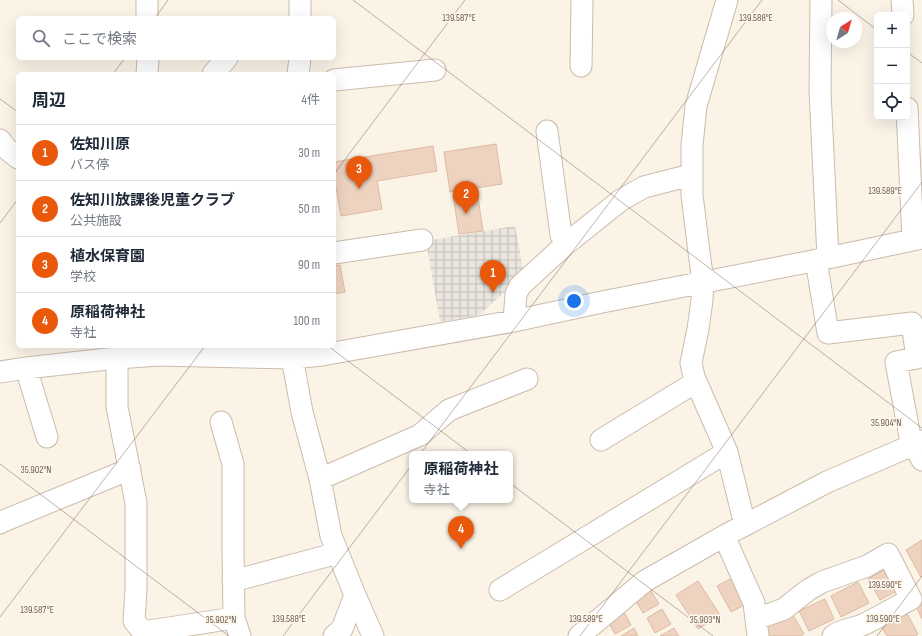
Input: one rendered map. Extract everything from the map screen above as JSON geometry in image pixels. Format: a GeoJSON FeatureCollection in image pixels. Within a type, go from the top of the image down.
{"type":"FeatureCollection","features":[{"type":"Feature","properties":{"kind":"street"},"geometry":{"type":"LineString","coordinates":[[147,0],[147,16]]}},
{"type":"Feature","properties":{"kind":"street"},"geometry":{"type":"LineString","coordinates":[[300,0],[300,16]]}},
{"type":"Feature","properties":{"kind":"street"},"geometry":{"type":"LineString","coordinates":[[581,66],[582,0]]}},
{"type":"Feature","properties":{"kind":"street"},"geometry":{"type":"LineString","coordinates":[[727,0],[696,106],[692,145],[691,175],[693,202],[698,252],[704,282],[698,329],[691,363],[696,382],[728,452],[745,525]]}},
{"type":"Feature","properties":{"kind":"street"},"geometry":{"type":"LineString","coordinates":[[579,636],[645,581],[724,536],[827,482],[919,448],[910,436],[896,362],[917,358],[912,323],[828,333],[822,259],[820,91],[821,0]]}},
{"type":"Feature","properties":{"kind":"street"},"geometry":{"type":"LineString","coordinates":[[902,0],[903,12]]}},
{"type":"Feature","properties":{"kind":"street"},"geometry":{"type":"LineString","coordinates":[[147,72],[148,60]]}},
{"type":"Feature","properties":{"kind":"street"},"geometry":{"type":"LineString","coordinates":[[215,72],[225,60]]}},
{"type":"Feature","properties":{"kind":"street"},"geometry":{"type":"LineString","coordinates":[[298,72],[300,60]]}},
{"type":"Feature","properties":{"kind":"street"},"geometry":{"type":"LineString","coordinates":[[336,80],[435,70]]}},
{"type":"Feature","properties":{"kind":"street"},"geometry":{"type":"LineString","coordinates":[[0,372],[117,358],[158,350],[291,352],[322,355],[514,321],[917,239],[916,190],[908,120]]}},
{"type":"Feature","properties":{"kind":"street"},"geometry":{"type":"LineString","coordinates":[[547,131],[561,235],[566,244]]}},
{"type":"Feature","properties":{"kind":"street"},"geometry":{"type":"LineString","coordinates":[[514,321],[516,294],[520,286],[566,244],[621,200],[634,192],[644,187],[691,175]]}},
{"type":"Feature","properties":{"kind":"street"},"geometry":{"type":"LineString","coordinates":[[336,253],[422,240]]}},
{"type":"Feature","properties":{"kind":"street"},"geometry":{"type":"LineString","coordinates":[[291,352],[302,412],[320,479],[331,536],[373,636]]}},
{"type":"Feature","properties":{"kind":"street"},"geometry":{"type":"LineString","coordinates":[[117,358],[117,407],[136,503],[136,590],[134,621],[143,632],[237,627],[233,581],[233,464],[221,422]]}},
{"type":"Feature","properties":{"kind":"street"},"geometry":{"type":"LineString","coordinates":[[26,368],[47,437]]}},
{"type":"Feature","properties":{"kind":"street"},"geometry":{"type":"LineString","coordinates":[[320,479],[420,435],[448,410],[527,379]]}},
{"type":"Feature","properties":{"kind":"street"},"geometry":{"type":"LineString","coordinates":[[601,440],[696,382]]}},
{"type":"Feature","properties":{"kind":"street"},"geometry":{"type":"LineString","coordinates":[[500,590],[728,452]]}},
{"type":"Feature","properties":{"kind":"street"},"geometry":{"type":"LineString","coordinates":[[0,523],[130,469]]}},
{"type":"Feature","properties":{"kind":"street"},"geometry":{"type":"LineString","coordinates":[[724,536],[754,603],[757,627],[784,610],[808,590],[822,582],[867,566],[888,554],[911,599],[859,626],[837,633],[833,636]]}},
{"type":"Feature","properties":{"kind":"street"},"geometry":{"type":"LineString","coordinates":[[233,581],[338,553]]}},
{"type":"Feature","properties":{"kind":"street"},"geometry":{"type":"LineString","coordinates":[[334,636],[342,629],[355,595]]}},
{"type":"Feature","properties":{"kind":"shaded area"},"geometry":{"type":"Polygon","coordinates":[[[515,226],[524,274],[479,315],[440,322],[426,241],[515,226]]]}},
{"type":"Feature","properties":{"kind":"building"},"geometry":{"type":"Polygon","coordinates":[[[496,144],[502,184],[450,192],[444,152],[496,144]]]}},
{"type":"Feature","properties":{"kind":"building"},"geometry":{"type":"Polygon","coordinates":[[[433,146],[437,171],[377,181],[382,209],[341,216],[336,187],[336,162],[433,146]]]}},
{"type":"Feature","properties":{"kind":"building"},"geometry":{"type":"Polygon","coordinates":[[[477,191],[483,231],[459,234],[453,195],[477,191]]]}},
{"type":"Feature","properties":{"kind":"building"},"geometry":{"type":"Polygon","coordinates":[[[340,265],[345,292],[336,294],[336,266],[340,265]]]}},
{"type":"Feature","properties":{"kind":"building"},"geometry":{"type":"Polygon","coordinates":[[[922,540],[922,576],[921,577],[906,550],[922,540]]]}},
{"type":"Feature","properties":{"kind":"building"},"geometry":{"type":"Polygon","coordinates":[[[888,568],[900,589],[880,600],[868,579],[888,568]]]}},
{"type":"Feature","properties":{"kind":"building"},"geometry":{"type":"Polygon","coordinates":[[[736,576],[750,602],[731,612],[717,586],[736,576]]]}},
{"type":"Feature","properties":{"kind":"building"},"geometry":{"type":"Polygon","coordinates":[[[698,581],[720,615],[698,629],[676,595],[698,581]]]}},
{"type":"Feature","properties":{"kind":"building"},"geometry":{"type":"Polygon","coordinates":[[[858,582],[869,603],[841,617],[831,596],[858,582]]]}},
{"type":"Feature","properties":{"kind":"building"},"geometry":{"type":"Polygon","coordinates":[[[650,589],[659,604],[643,613],[634,598],[650,589]]]}},
{"type":"Feature","properties":{"kind":"building"},"geometry":{"type":"Polygon","coordinates":[[[825,599],[834,619],[809,631],[799,611],[825,599]]]}},
{"type":"Feature","properties":{"kind":"building"},"geometry":{"type":"Polygon","coordinates":[[[922,599],[922,619],[914,602],[922,599]]]}},
{"type":"Feature","properties":{"kind":"building"},"geometry":{"type":"Polygon","coordinates":[[[904,608],[918,634],[916,636],[887,636],[879,622],[904,608]]]}},
{"type":"Feature","properties":{"kind":"building"},"geometry":{"type":"Polygon","coordinates":[[[662,609],[671,624],[655,633],[647,618],[662,609]]]}},
{"type":"Feature","properties":{"kind":"building"},"geometry":{"type":"Polygon","coordinates":[[[623,610],[631,625],[615,634],[607,620],[623,610]]]}},
{"type":"Feature","properties":{"kind":"building"},"geometry":{"type":"Polygon","coordinates":[[[790,610],[804,634],[801,636],[768,636],[762,626],[790,610]]]}},
{"type":"Feature","properties":{"kind":"building"},"geometry":{"type":"Polygon","coordinates":[[[634,628],[638,636],[621,636],[634,628]]]}},
{"type":"Feature","properties":{"kind":"building"},"geometry":{"type":"Polygon","coordinates":[[[674,628],[679,636],[660,636],[674,628]]]}},
{"type":"Feature","properties":{"kind":"place","name":"植水保育園"},"geometry":{"type":"Point","coordinates":[359,189]}},
{"type":"Feature","properties":{"kind":"place","name":"佐知川放課後児童クラブ"},"geometry":{"type":"Point","coordinates":[466,214]}},
{"type":"Feature","properties":{"kind":"place","name":"佐知川原"},"geometry":{"type":"Point","coordinates":[493,293]}},
{"type":"Feature","properties":{"kind":"place","name":"原稲荷神社"},"geometry":{"type":"Point","coordinates":[461,549]}}]}
